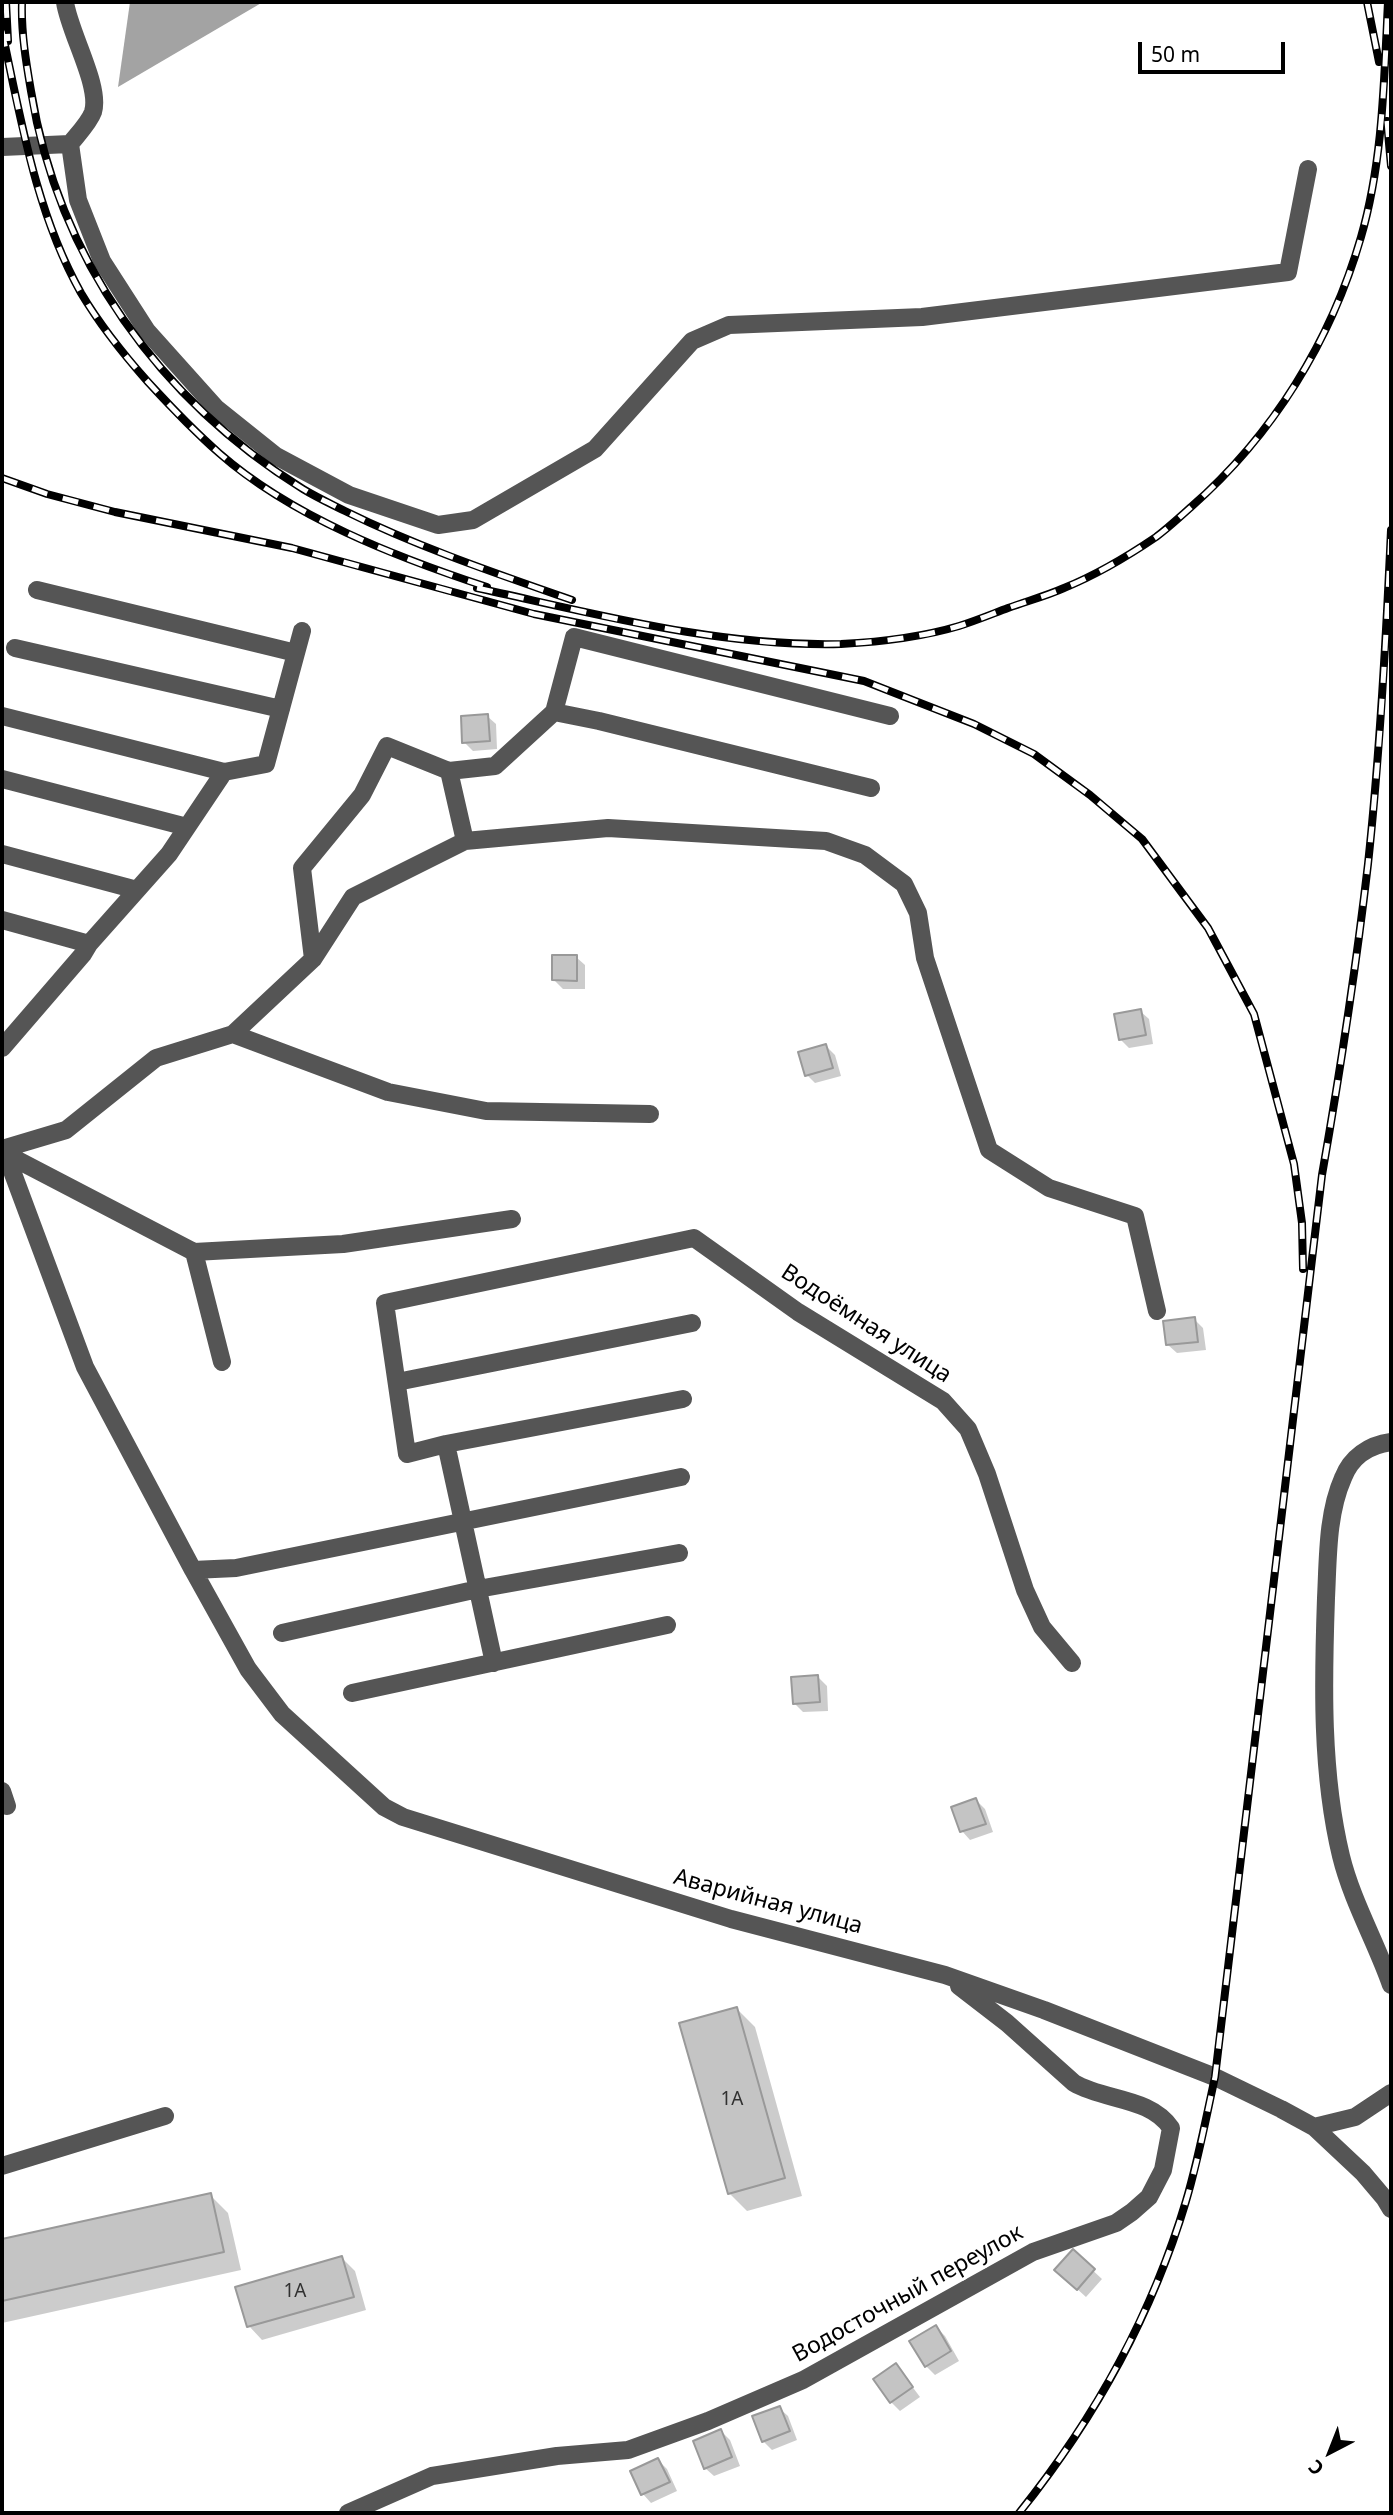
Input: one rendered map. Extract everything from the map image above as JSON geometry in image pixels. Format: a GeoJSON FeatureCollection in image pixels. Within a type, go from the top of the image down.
{"type":"FeatureCollection","features":[{"type":"Feature","properties":{"kind":"street"},"geometry":{"type":"LineString","coordinates":[[65,2],[79,51],[93,85],[93,112],[70,144],[78,200],[102,261],[147,331],[216,408],[276,456],[349,495],[438,524],[473,520],[595,449],[692,341],[729,325],[922,317],[1288,272],[1308,169]]}},
{"type":"Feature","properties":{"kind":"street"},"geometry":{"type":"LineString","coordinates":[[2,147],[70,144]]}},
{"type":"Feature","properties":{"kind":"street"},"geometry":{"type":"LineString","coordinates":[[37,590],[296,653]]}},
{"type":"Feature","properties":{"kind":"street"},"geometry":{"type":"LineString","coordinates":[[2,716],[224,772],[266,764],[302,631]]}},
{"type":"Feature","properties":{"kind":"street"},"geometry":{"type":"LineString","coordinates":[[313,959],[302,869],[362,795],[387,746],[449,771],[495,766],[554,712],[574,636],[890,716]]}},
{"type":"Feature","properties":{"kind":"street"},"geometry":{"type":"LineString","coordinates":[[15,648],[281,709]]}},
{"type":"Feature","properties":{"kind":"street"},"geometry":{"type":"LineString","coordinates":[[554,712],[871,788]]}},
{"type":"Feature","properties":{"kind":"street"},"geometry":{"type":"LineString","coordinates":[[449,771],[465,841]]}},
{"type":"Feature","properties":{"kind":"street"},"geometry":{"type":"LineString","coordinates":[[2,1048],[169,854],[224,772]]}},
{"type":"Feature","properties":{"kind":"street"},"geometry":{"type":"LineString","coordinates":[[2,779],[187,827]]}},
{"type":"Feature","properties":{"kind":"street"},"geometry":{"type":"LineString","coordinates":[[2,1152],[66,1130],[156,1058],[233,1034],[313,959],[353,897],[465,841],[608,828],[826,841],[865,855],[904,884],[918,913],[925,958],[989,1150],[1049,1188],[1135,1216],[1157,1311]]}},
{"type":"Feature","properties":{"kind":"street"},"geometry":{"type":"LineString","coordinates":[[2,854],[137,890]]}},
{"type":"Feature","properties":{"kind":"street"},"geometry":{"type":"LineString","coordinates":[[2,920],[89,944]]}},
{"type":"Feature","properties":{"kind":"street"},"geometry":{"type":"LineString","coordinates":[[233,1034],[388,1092],[486,1111],[650,1114]]}},
{"type":"Feature","properties":{"kind":"street"},"geometry":{"type":"LineString","coordinates":[[2,1152],[194,1252],[343,1244],[512,1219]]}},
{"type":"Feature","properties":{"kind":"street","name":"Аварийная улица"},"geometry":{"type":"LineString","coordinates":[[2,1152],[12,1171],[85,1367],[248,1669],[282,1714],[384,1807],[403,1817],[718,1916],[945,1975],[1215,2077],[1314,2127],[1363,2173],[1391,2209]]}},
{"type":"Feature","properties":{"kind":"street","name":"Водоёмная улица"},"geometry":{"type":"LineString","coordinates":[[397,1382],[385,1303],[694,1238],[798,1312],[943,1401],[968,1429],[987,1474],[1025,1590],[1042,1626],[1072,1663]]}},
{"type":"Feature","properties":{"kind":"street"},"geometry":{"type":"LineString","coordinates":[[194,1252],[222,1362]]}},
{"type":"Feature","properties":{"kind":"street"},"geometry":{"type":"LineString","coordinates":[[683,1399],[446,1444],[407,1454],[397,1382],[692,1323]]}},
{"type":"Feature","properties":{"kind":"street"},"geometry":{"type":"LineString","coordinates":[[1389,1977],[1354,1895],[1342,1857],[1334,1815],[1324,1723],[1324,1653],[1327,1570],[1337,1494],[1343,1476],[1363,1451],[1391,1443]]}},
{"type":"Feature","properties":{"kind":"street"},"geometry":{"type":"LineString","coordinates":[[446,1444],[494,1663]]}},
{"type":"Feature","properties":{"kind":"street"},"geometry":{"type":"LineString","coordinates":[[193,1570],[236,1567],[681,1477]]}},
{"type":"Feature","properties":{"kind":"street"},"geometry":{"type":"LineString","coordinates":[[282,1633],[478,1589],[679,1553]]}},
{"type":"Feature","properties":{"kind":"street"},"geometry":{"type":"LineString","coordinates":[[352,1693],[667,1625]]}},
{"type":"Feature","properties":{"kind":"street"},"geometry":{"type":"LineString","coordinates":[[1389,1977],[1385,1952],[1391,1942]]}},
{"type":"Feature","properties":{"kind":"street","name":"Водосточный переулок"},"geometry":{"type":"LineString","coordinates":[[348,2513],[432,2476],[557,2456],[628,2450],[708,2421],[803,2380],[1033,2252],[1116,2223],[1149,2197],[1163,2171],[1171,2128],[1163,2116],[1150,2109],[1084,2089],[1074,2083],[1007,2023],[945,1975]]}},
{"type":"Feature","properties":{"kind":"street"},"geometry":{"type":"LineString","coordinates":[[1314,2127],[1355,2117],[1391,2093]]}},
{"type":"Feature","properties":{"kind":"street"},"geometry":{"type":"LineString","coordinates":[[2,2166],[165,2116]]}},
{"type":"Feature","properties":{"kind":"shaded area"},"geometry":{"type":"Polygon","coordinates":[[[130,2],[263,2],[118,87],[130,2]]]}},
{"type":"Feature","properties":{"kind":"building"},"geometry":{"type":"Polygon","coordinates":[[[488,714],[490,741],[462,743],[461,716],[488,714]]]}},
{"type":"Feature","properties":{"kind":"building"},"geometry":{"type":"Polygon","coordinates":[[[552,955],[577,955],[577,981],[552,980],[552,955]]]}},
{"type":"Feature","properties":{"kind":"building"},"geometry":{"type":"Polygon","coordinates":[[[1141,1009],[1146,1035],[1119,1040],[1114,1014],[1141,1009]]]}},
{"type":"Feature","properties":{"kind":"building"},"geometry":{"type":"Polygon","coordinates":[[[826,1044],[833,1068],[805,1076],[798,1052],[826,1044]]]}},
{"type":"Feature","properties":{"kind":"building"},"geometry":{"type":"Polygon","coordinates":[[[1195,1317],[1198,1342],[1166,1345],[1163,1321],[1195,1317]]]}},
{"type":"Feature","properties":{"kind":"building"},"geometry":{"type":"Polygon","coordinates":[[[818,1675],[820,1702],[793,1704],[791,1677],[818,1675]]]}},
{"type":"Feature","properties":{"kind":"building"},"geometry":{"type":"Polygon","coordinates":[[[976,1798],[986,1824],[960,1832],[951,1807],[976,1798]]]}},
{"type":"Feature","properties":{"kind":"building"},"geometry":{"type":"Polygon","coordinates":[[[737,2007],[785,2178],[728,2194],[679,2023],[737,2007]]]}},
{"type":"Feature","properties":{"kind":"building"},"geometry":{"type":"Polygon","coordinates":[[[211,2193],[224,2252],[2,2301],[2,2239],[211,2193]]]}},
{"type":"Feature","properties":{"kind":"building"},"geometry":{"type":"Polygon","coordinates":[[[1073,2249],[1095,2269],[1077,2290],[1054,2270],[1073,2249]]]}},
{"type":"Feature","properties":{"kind":"building"},"geometry":{"type":"Polygon","coordinates":[[[342,2256],[354,2297],[247,2327],[235,2287],[342,2256]]]}},
{"type":"Feature","properties":{"kind":"building"},"geometry":{"type":"Polygon","coordinates":[[[936,2325],[951,2351],[925,2367],[909,2341],[936,2325]]]}},
{"type":"Feature","properties":{"kind":"building"},"geometry":{"type":"Polygon","coordinates":[[[896,2363],[913,2387],[890,2403],[873,2379],[896,2363]]]}},
{"type":"Feature","properties":{"kind":"building"},"geometry":{"type":"Polygon","coordinates":[[[780,2406],[790,2431],[762,2442],[752,2416],[780,2406]]]}},
{"type":"Feature","properties":{"kind":"building"},"geometry":{"type":"Polygon","coordinates":[[[721,2429],[732,2457],[704,2469],[693,2441],[721,2429]]]}},
{"type":"Feature","properties":{"kind":"building"},"geometry":{"type":"Polygon","coordinates":[[[658,2458],[670,2482],[641,2495],[630,2471],[658,2458]]]}},
{"type":"Feature","properties":{"kind":"railway"},"geometry":{"type":"LineString","coordinates":[[6,2],[8,41]]}},
{"type":"Feature","properties":{"kind":"railway"},"geometry":{"type":"LineString","coordinates":[[22,2],[23,36],[31,91],[45,153],[65,212],[91,267],[124,320],[161,368],[204,413],[251,453],[308,492],[429,548],[572,600]]}},
{"type":"Feature","properties":{"kind":"railway"},"geometry":{"type":"LineString","coordinates":[[1367,2],[1379,62]]}},
{"type":"Feature","properties":{"kind":"railway"},"geometry":{"type":"LineString","coordinates":[[477,588],[612,618],[703,634],[795,644],[841,644],[916,636],[965,624],[1076,583],[1145,544],[1191,507],[1248,449],[1296,384],[1333,313],[1361,237],[1374,179],[1384,91],[1388,2]]}},
{"type":"Feature","properties":{"kind":"railway"},"geometry":{"type":"LineString","coordinates":[[2,31],[23,132],[52,231],[81,293],[104,328],[139,372],[219,453],[279,497],[346,533],[487,587]]}},
{"type":"Feature","properties":{"kind":"railway"},"geometry":{"type":"LineString","coordinates":[[1387,121],[1391,166]]}},
{"type":"Feature","properties":{"kind":"railway"},"geometry":{"type":"LineString","coordinates":[[2,478],[47,494],[115,512],[292,548],[534,614],[864,681],[974,724],[1034,754],[1090,795],[1142,839],[1208,928],[1254,1014],[1294,1164],[1302,1223],[1303,1269]]}},
{"type":"Feature","properties":{"kind":"railway"},"geometry":{"type":"LineString","coordinates":[[1019,2513],[1072,2441],[1138,2326],[1156,2285],[1186,2201],[1215,2077],[1322,1175],[1368,864],[1382,697],[1391,530]]}}]}
